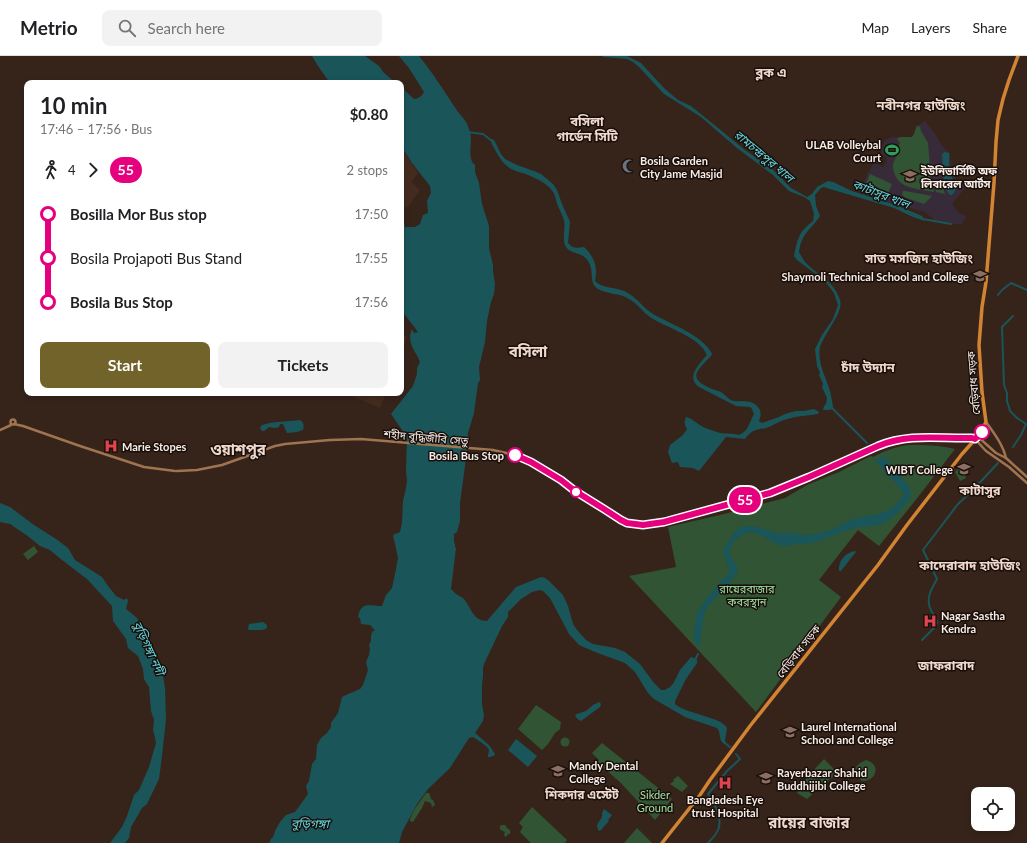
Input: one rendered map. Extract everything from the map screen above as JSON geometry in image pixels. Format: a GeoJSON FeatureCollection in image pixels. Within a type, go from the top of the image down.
{"type":"FeatureCollection","features":[{"type":"Feature","properties":{"kind":"highway","name":"বেড়িবাধ সড়ক"},"geometry":{"type":"LineString","coordinates":[[662,843],[700,795],[750,726],[869,576],[962,454],[982,431],[986,422],[979,345],[989,242],[998,120],[1006,88],[1018,56]]}},
{"type":"Feature","properties":{"kind":"main road"},"geometry":{"type":"LineString","coordinates":[[986,422],[996,435],[1006,458]]}},
{"type":"Feature","properties":{"kind":"main road","name":"শহীদ বুদ্ধিজীবি সেতু"},"geometry":{"type":"LineString","coordinates":[[0,430],[14,423],[144,467],[176,471],[197,470],[222,465],[275,446],[330,440],[361,439],[488,450],[515,455],[531,462],[609,512],[625,520],[648,525],[770,493],[787,487],[890,441],[928,437],[946,439],[976,437]]}},
{"type":"Feature","properties":{"kind":"main road"},"geometry":{"type":"LineString","coordinates":[[976,437],[996,453],[1006,458],[1027,477]]}},
{"type":"Feature","properties":{"kind":"main road"},"geometry":{"type":"LineString","coordinates":[[976,437],[986,451],[1004,463],[1027,483]]}},
{"type":"Feature","properties":{"kind":"shaded area","name":"ইউনিভার্সিটি অফ লিবারেল আর্টস"},"geometry":{"type":"Polygon","coordinates":[[[925,121],[943,147],[950,153],[951,168],[957,181],[959,183],[963,182],[966,185],[952,204],[959,213],[966,216],[962,224],[933,220],[933,217],[925,212],[891,203],[860,190],[874,163],[884,167],[887,160],[881,153],[881,147],[886,140],[896,137],[912,137],[917,126],[925,121]]]}},
{"type":"Feature","properties":{"kind":"shaded area"},"geometry":{"type":"Polygon","coordinates":[[[404,152],[418,173],[411,182],[420,190],[407,208],[404,206],[404,152]]]}},
{"type":"Feature","properties":{"kind":"shaded area"},"geometry":{"type":"Polygon","coordinates":[[[404,334],[407,337],[404,346],[404,334]]]}},
{"type":"Feature","properties":{"kind":"shaded area"},"geometry":{"type":"Polygon","coordinates":[[[352,396],[385,396],[380,408],[352,396]]]}},
{"type":"Feature","properties":{"kind":"green space"},"geometry":{"type":"Polygon","coordinates":[[[917,125],[918,127],[920,126],[921,131],[928,143],[931,178],[934,192],[916,189],[900,182],[896,178],[893,164],[900,152],[895,150],[891,155],[887,152],[894,144],[897,148],[900,143],[897,139],[900,137],[912,137],[917,125]]]}},
{"type":"Feature","properties":{"kind":"green space"},"geometry":{"type":"Polygon","coordinates":[[[870,174],[892,184],[886,198],[864,188],[870,174]]]}},
{"type":"Feature","properties":{"kind":"green space"},"geometry":{"type":"Polygon","coordinates":[[[935,182],[941,182],[945,194],[936,192],[935,182]]]}},
{"type":"Feature","properties":{"kind":"green space"},"geometry":{"type":"Polygon","coordinates":[[[903,191],[932,196],[924,204],[904,197],[902,194],[903,191]]]}},
{"type":"Feature","properties":{"kind":"green space","name":"রায়েরবাজার কবরস্থান"},"geometry":{"type":"Polygon","coordinates":[[[909,445],[938,446],[955,449],[879,546],[858,530],[819,580],[841,597],[756,712],[629,576],[676,567],[668,527],[785,498],[807,485],[839,472],[871,456],[873,457],[891,449],[909,445]]]}},
{"type":"Feature","properties":{"kind":"green space"},"geometry":{"type":"Polygon","coordinates":[[[961,465],[968,471],[965,474],[966,478],[960,481],[955,472],[961,465]]]}},
{"type":"Feature","properties":{"kind":"green space"},"geometry":{"type":"Polygon","coordinates":[[[34,546],[38,552],[28,560],[23,554],[34,546]]]}},
{"type":"Feature","properties":{"kind":"green space"},"geometry":{"type":"Polygon","coordinates":[[[536,705],[561,722],[560,729],[542,750],[518,729],[536,705]]]}},
{"type":"Feature","properties":{"kind":"green space"},"geometry":{"type":"Polygon","coordinates":[[[565,737],[570,742],[565,747],[560,742],[565,737]]]}},
{"type":"Feature","properties":{"kind":"green space","name":"Sikder Ground"},"geometry":{"type":"Polygon","coordinates":[[[602,743],[672,799],[655,820],[621,783],[597,762],[599,760],[592,753],[602,743]]]}},
{"type":"Feature","properties":{"kind":"green space"},"geometry":{"type":"Polygon","coordinates":[[[824,759],[838,773],[807,799],[797,793],[801,784],[824,759]]]}},
{"type":"Feature","properties":{"kind":"green space"},"geometry":{"type":"Polygon","coordinates":[[[866,760],[874,765],[875,772],[871,779],[862,781],[852,771],[860,763],[866,760]]]}},
{"type":"Feature","properties":{"kind":"green space"},"geometry":{"type":"Polygon","coordinates":[[[678,776],[688,786],[682,792],[670,784],[674,781],[673,779],[678,776]]]}},
{"type":"Feature","properties":{"kind":"green space"},"geometry":{"type":"Polygon","coordinates":[[[426,793],[429,793],[435,805],[432,807],[431,803],[425,801],[413,822],[410,821],[414,810],[426,793]]]}},
{"type":"Feature","properties":{"kind":"green space"},"geometry":{"type":"Polygon","coordinates":[[[532,807],[567,840],[565,843],[531,843],[520,832],[523,827],[519,823],[532,807]]]}},
{"type":"Feature","properties":{"kind":"green space"},"geometry":{"type":"Polygon","coordinates":[[[505,825],[510,830],[510,834],[506,837],[504,835],[505,832],[500,829],[500,826],[505,825]]]}},
{"type":"Feature","properties":{"kind":"green space"},"geometry":{"type":"Polygon","coordinates":[[[637,828],[652,843],[624,843],[637,828]]]}},
{"type":"Feature","properties":{"kind":"water"},"geometry":{"type":"Polygon","coordinates":[[[312,56],[365,56],[379,66],[384,73],[392,80],[328,80],[312,56]]]}},
{"type":"Feature","properties":{"kind":"water","name":"বুড়িগঙ্গা"},"geometry":{"type":"Polygon","coordinates":[[[399,56],[419,56],[434,75],[468,126],[471,137],[471,160],[475,165],[475,172],[479,183],[482,204],[489,226],[489,248],[495,284],[479,367],[480,380],[478,383],[474,413],[468,433],[460,503],[460,521],[457,532],[454,534],[456,548],[451,589],[464,599],[476,617],[487,621],[516,587],[541,577],[545,578],[563,595],[573,624],[586,640],[593,644],[615,648],[625,652],[640,664],[661,690],[665,690],[670,687],[680,670],[691,657],[694,658],[697,660],[697,663],[686,679],[675,701],[675,704],[724,724],[727,728],[725,740],[727,745],[722,742],[717,728],[685,717],[654,699],[648,693],[635,672],[625,663],[579,645],[569,634],[550,598],[540,590],[532,592],[521,599],[508,612],[508,617],[502,626],[484,664],[482,704],[484,715],[483,721],[475,733],[489,745],[495,755],[488,757],[489,750],[482,743],[473,737],[469,738],[450,768],[428,789],[417,804],[402,832],[399,843],[269,843],[280,822],[286,815],[295,812],[308,794],[306,786],[309,781],[312,764],[316,759],[317,745],[331,727],[331,723],[338,713],[342,697],[360,689],[363,685],[368,670],[366,662],[369,655],[369,645],[372,632],[375,630],[370,625],[361,624],[360,618],[358,617],[359,612],[363,606],[382,606],[386,595],[392,588],[398,558],[393,535],[400,532],[402,523],[403,501],[407,481],[407,437],[391,414],[413,386],[420,362],[412,347],[410,339],[412,329],[414,333],[418,332],[404,314],[404,223],[405,227],[415,227],[420,224],[423,215],[428,213],[427,201],[431,193],[430,186],[404,151],[404,90],[414,99],[420,97],[424,92],[409,68],[399,56]]]}},
{"type":"Feature","properties":{"kind":"water"},"geometry":{"type":"Polygon","coordinates":[[[602,56],[627,56],[641,63],[664,88],[678,100],[691,106],[745,150],[773,170],[791,188],[807,197],[812,194],[817,187],[828,181],[852,191],[896,205],[922,216],[925,221],[894,208],[824,187],[821,188],[815,195],[816,206],[820,216],[804,236],[799,252],[810,267],[829,282],[840,300],[839,311],[822,342],[819,353],[830,391],[833,409],[823,410],[827,398],[819,375],[820,373],[817,366],[815,349],[822,335],[833,319],[838,305],[834,293],[825,281],[797,260],[794,256],[799,236],[813,221],[814,214],[810,201],[789,191],[773,175],[737,148],[701,117],[664,94],[633,62],[627,59],[602,56]]]}},
{"type":"Feature","properties":{"kind":"water"},"geometry":{"type":"Polygon","coordinates":[[[490,140],[494,140],[505,159],[541,174],[553,184],[557,190],[570,222],[568,243],[575,248],[584,247],[593,258],[596,271],[595,281],[601,285],[628,293],[653,314],[686,331],[708,347],[712,354],[696,374],[699,381],[712,389],[721,392],[729,399],[752,402],[755,404],[760,410],[761,415],[759,421],[762,423],[796,411],[814,409],[819,412],[818,414],[784,420],[766,428],[754,431],[745,439],[726,437],[699,471],[693,468],[680,467],[678,462],[672,463],[668,452],[670,445],[683,435],[687,429],[685,426],[686,417],[692,419],[705,428],[720,433],[739,435],[745,431],[754,414],[752,409],[750,407],[736,406],[696,384],[693,376],[697,367],[707,355],[703,348],[697,343],[682,333],[650,317],[629,299],[601,291],[595,286],[592,280],[591,269],[588,261],[582,256],[569,250],[565,245],[564,221],[553,192],[540,180],[512,170],[507,166],[496,152],[490,140]]]}},
{"type":"Feature","properties":{"kind":"water"},"geometry":{"type":"Polygon","coordinates":[[[945,152],[949,153],[949,171],[955,184],[955,191],[952,195],[950,195],[947,191],[944,181],[942,154],[945,152]]]}},
{"type":"Feature","properties":{"kind":"water"},"geometry":{"type":"Polygon","coordinates":[[[299,420],[303,423],[304,428],[303,430],[297,432],[287,433],[283,424],[280,424],[279,427],[275,428],[269,427],[264,431],[260,428],[262,425],[276,422],[299,420]]]}},
{"type":"Feature","properties":{"kind":"water"},"geometry":{"type":"Polygon","coordinates":[[[884,456],[908,485],[911,493],[910,498],[905,505],[891,518],[880,524],[848,530],[811,543],[784,546],[756,533],[747,533],[738,538],[731,546],[729,552],[738,570],[736,575],[708,606],[704,614],[700,646],[698,646],[694,639],[697,613],[709,595],[728,574],[729,568],[723,550],[733,534],[739,528],[745,526],[758,527],[780,534],[791,533],[810,535],[831,530],[851,520],[887,511],[899,502],[904,494],[875,460],[884,456]]]}},
{"type":"Feature","properties":{"kind":"water","name":"বুড়িগঙ্গা নদী"},"geometry":{"type":"Polygon","coordinates":[[[0,503],[10,507],[68,548],[75,560],[102,577],[116,596],[124,600],[127,598],[128,601],[126,609],[137,618],[145,635],[145,642],[148,647],[152,646],[161,663],[165,688],[166,719],[159,779],[147,804],[142,808],[131,827],[129,838],[125,843],[110,843],[122,827],[134,795],[139,790],[149,767],[156,743],[153,730],[154,720],[151,711],[149,687],[144,679],[143,669],[138,656],[128,648],[126,639],[113,621],[112,606],[87,579],[50,550],[40,546],[10,524],[0,522],[0,503]]]}},
{"type":"Feature","properties":{"kind":"water"},"geometry":{"type":"Polygon","coordinates":[[[855,551],[856,552],[841,571],[839,571],[843,558],[855,551]]]}},
{"type":"Feature","properties":{"kind":"water"},"geometry":{"type":"Polygon","coordinates":[[[263,622],[267,625],[266,629],[248,629],[249,624],[263,622]]]}},
{"type":"Feature","properties":{"kind":"water"},"geometry":{"type":"Polygon","coordinates":[[[599,702],[601,704],[600,707],[581,721],[576,717],[575,715],[586,711],[599,702]]]}},
{"type":"Feature","properties":{"kind":"water"},"geometry":{"type":"Polygon","coordinates":[[[516,739],[537,756],[528,767],[508,750],[516,739]]]}},
{"type":"Feature","properties":{"kind":"water"},"geometry":{"type":"Polygon","coordinates":[[[604,809],[612,815],[600,831],[598,830],[597,825],[602,817],[604,809]]]}},
{"type":"Feature","properties":{"kind":"waterway"},"geometry":{"type":"LineString","coordinates":[[467,132],[483,134],[492,141]]}},
{"type":"Feature","properties":{"kind":"waterway","name":"কাটাসুর খাল"},"geometry":{"type":"LineString","coordinates":[[923,219],[951,224]]}},
{"type":"Feature","properties":{"kind":"waterway","name":"কাটাসুর খাল"},"geometry":{"type":"LineString","coordinates":[[998,295],[1011,283],[1027,290]]}},
{"type":"Feature","properties":{"kind":"waterway","name":"কাটাসুর খাল"},"geometry":{"type":"LineString","coordinates":[[1013,316],[1002,327],[1004,385],[1010,411],[1026,424],[1013,447]]}},
{"type":"Feature","properties":{"kind":"waterway"},"geometry":{"type":"LineString","coordinates":[[832,408],[867,443]]}},
{"type":"Feature","properties":{"kind":"waterway","name":"কাটাসুর খাল"},"geometry":{"type":"LineString","coordinates":[[935,626],[937,623],[930,608],[929,600],[930,593],[937,579],[923,550],[958,504],[998,463]]}},
{"type":"Feature","properties":{"kind":"waterway","name":"কাটাসুর খাল"},"geometry":{"type":"LineString","coordinates":[[922,640],[934,628]]}},
{"type":"Feature","properties":{"kind":"waterway"},"geometry":{"type":"LineString","coordinates":[[695,660],[698,654]]}},
{"type":"Feature","properties":{"kind":"waterway"},"geometry":{"type":"LineString","coordinates":[[725,743],[730,747]]}},
{"type":"Feature","properties":{"kind":"waterway"},"geometry":{"type":"LineString","coordinates":[[708,843],[717,832],[720,821],[716,807],[708,794],[727,771],[740,759],[736,754]]}},
{"type":"Feature","properties":{"kind":"bus line","name":"55"},"geometry":{"type":"LineString","coordinates":[[515,455],[531,462],[561,480],[613,516],[627,523],[643,525],[664,522],[770,493],[787,487],[890,441],[928,437],[946,439],[975,439],[982,432]]}},
{"type":"Feature","properties":{"kind":"place","name":"ULAB Volleybal Court"},"geometry":{"type":"Point","coordinates":[892,150]}},
{"type":"Feature","properties":{"kind":"place","name":"Bosila Garden City Jame Masjid"},"geometry":{"type":"Point","coordinates":[629,166]}},
{"type":"Feature","properties":{"kind":"place","name":"ইউনিভার্সিটি অফ লিবারেল আর্টস"},"geometry":{"type":"Point","coordinates":[910,176]}},
{"type":"Feature","properties":{"kind":"place","name":"Shaymoli Technical School and College"},"geometry":{"type":"Point","coordinates":[980,276]}},
{"type":"Feature","properties":{"kind":"place","name":"Marie Stopes"},"geometry":{"type":"Point","coordinates":[111,446]}},
{"type":"Feature","properties":{"kind":"place","name":"Bosila Bus Stop"},"geometry":{"type":"Point","coordinates":[515,455]}},
{"type":"Feature","properties":{"kind":"place","name":"WIBT College"},"geometry":{"type":"Point","coordinates":[964,469]}},
{"type":"Feature","properties":{"kind":"place","name":"Nagar Sastha Kendra"},"geometry":{"type":"Point","coordinates":[930,621]}},
{"type":"Feature","properties":{"kind":"place","name":"Laurel International School and College"},"geometry":{"type":"Point","coordinates":[790,732]}},
{"type":"Feature","properties":{"kind":"place","name":"Mandy Dental College"},"geometry":{"type":"Point","coordinates":[558,771]}},
{"type":"Feature","properties":{"kind":"place","name":"Rayerbazar Shahid Buddhijibi College"},"geometry":{"type":"Point","coordinates":[766,778]}},
{"type":"Feature","properties":{"kind":"place","name":"Bangladesh Eye trust Hospital"},"geometry":{"type":"Point","coordinates":[725,783]}},
{"type":"Feature","properties":{"kind":"district","name":"ব্লক এ"},"geometry":{"type":"Point","coordinates":[771,72]}},
{"type":"Feature","properties":{"kind":"district","name":"নবীনগর হাউজিং"},"geometry":{"type":"Point","coordinates":[921,105]}},
{"type":"Feature","properties":{"kind":"district","name":"বসিলা গার্ডেন সিটি"},"geometry":{"type":"Point","coordinates":[587,128]}},
{"type":"Feature","properties":{"kind":"district","name":"সাত মসজিদ হাউজিং"},"geometry":{"type":"Point","coordinates":[919,258]}},
{"type":"Feature","properties":{"kind":"district","name":"বসিলা"},"geometry":{"type":"Point","coordinates":[528,351]}},
{"type":"Feature","properties":{"kind":"district","name":"চাঁদ উদ্যান"},"geometry":{"type":"Point","coordinates":[868,367]}},
{"type":"Feature","properties":{"kind":"district","name":"ওয়াশপুর"},"geometry":{"type":"Point","coordinates":[238,449]}},
{"type":"Feature","properties":{"kind":"district","name":"কাটাসুর"},"geometry":{"type":"Point","coordinates":[980,490]}},
{"type":"Feature","properties":{"kind":"district","name":"কাদেরাবাদ হাউজিং"},"geometry":{"type":"Point","coordinates":[970,565]}},
{"type":"Feature","properties":{"kind":"district","name":"জাফরাবাদ"},"geometry":{"type":"Point","coordinates":[946,665]}},
{"type":"Feature","properties":{"kind":"district","name":"শিকদার এস্টেট"},"geometry":{"type":"Point","coordinates":[582,794]}},
{"type":"Feature","properties":{"kind":"district","name":"রায়ের বাজার"},"geometry":{"type":"Point","coordinates":[809,822]}},
{"type":"Feature","properties":{"kind":"water label","name":"রামচন্দ্রপুর খাল"},"geometry":{"type":"Point","coordinates":[764,156]}}]}
